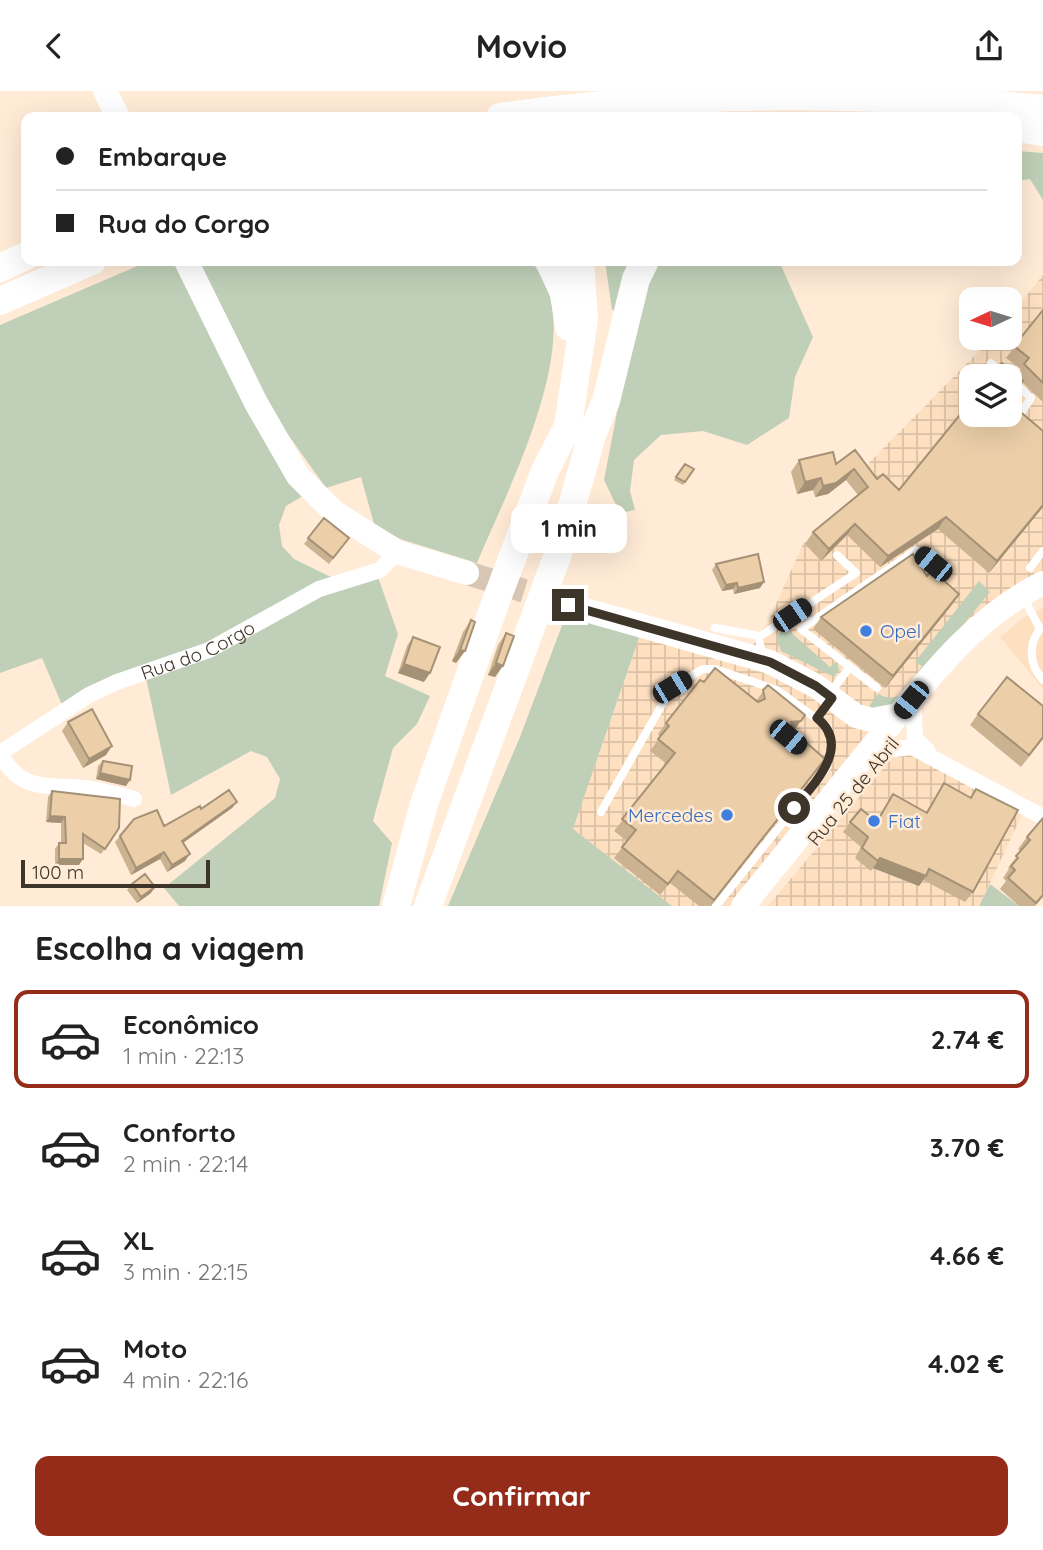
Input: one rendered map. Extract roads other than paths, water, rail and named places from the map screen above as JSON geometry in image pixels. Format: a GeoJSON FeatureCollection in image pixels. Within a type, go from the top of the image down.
{"type":"FeatureCollection","features":[{"type":"Feature","properties":{"kind":"highway"},"geometry":{"type":"LineString","coordinates":[[556,91],[559,112]]}},
{"type":"Feature","properties":{"kind":"highway"},"geometry":{"type":"LineString","coordinates":[[581,105],[612,94],[636,91]]}},
{"type":"Feature","properties":{"kind":"highway"},"geometry":{"type":"LineString","coordinates":[[999,91],[1043,99]]}},
{"type":"Feature","properties":{"kind":"highway"},"geometry":{"type":"LineString","coordinates":[[533,112],[581,105],[798,96],[937,100],[1043,110]]}},
{"type":"Feature","properties":{"kind":"highway"},"geometry":{"type":"LineString","coordinates":[[1022,129],[1043,132]]}},
{"type":"Feature","properties":{"kind":"highway"},"geometry":{"type":"LineString","coordinates":[[1022,140],[1043,142]]}},
{"type":"Feature","properties":{"kind":"highway"},"geometry":{"type":"LineString","coordinates":[[0,268],[21,258]]}},
{"type":"Feature","properties":{"kind":"highway"},"geometry":{"type":"LineString","coordinates":[[0,300],[82,266]]}},
{"type":"Feature","properties":{"kind":"highway"},"geometry":{"type":"LineString","coordinates":[[545,471],[567,361],[569,334],[565,293],[552,266]]}},
{"type":"Feature","properties":{"kind":"highway"},"geometry":{"type":"LineString","coordinates":[[396,906],[424,804],[545,471],[568,426],[576,388],[584,319],[580,266]]}},
{"type":"Feature","properties":{"kind":"highway"},"geometry":{"type":"LineString","coordinates":[[593,432],[601,321],[596,266]]}},
{"type":"Feature","properties":{"kind":"highway"},"geometry":{"type":"LineString","coordinates":[[428,906],[550,578],[593,432],[606,401],[631,299],[643,266]]}},
{"type":"Feature","properties":{"kind":"main road"},"geometry":{"type":"LineString","coordinates":[[105,91],[116,112]]}},
{"type":"Feature","properties":{"kind":"main road"},"geometry":{"type":"LineString","coordinates":[[191,270],[257,403],[298,476],[334,512],[397,552],[467,573]]}},
{"type":"Feature","properties":{"kind":"main road","name":"Rua 25 de Abril"},"geometry":{"type":"LineString","coordinates":[[743,906],[875,753],[964,639],[1036,575]]}},
{"type":"Feature","properties":{"kind":"main road","name":"Rua 25 de Abril"},"geometry":{"type":"LineString","coordinates":[[906,715],[971,648],[1035,600]]}},
{"type":"Feature","properties":{"kind":"main road"},"geometry":{"type":"LineString","coordinates":[[568,605],[770,662],[830,697],[856,716],[872,720],[906,715]]}},
{"type":"Feature","properties":{"kind":"main road"},"geometry":{"type":"LineString","coordinates":[[856,716],[867,743],[875,753]]}},
{"type":"Feature","properties":{"kind":"main road","name":"Rua 25 de Abril"},"geometry":{"type":"LineString","coordinates":[[760,906],[875,753]]}},
{"type":"Feature","properties":{"kind":"street","name":"Rua do Corgo"},"geometry":{"type":"LineString","coordinates":[[0,753],[89,695],[117,682],[209,650],[319,589],[380,570],[397,552]]}},
{"type":"Feature","properties":{"kind":"street"},"geometry":{"type":"LineString","coordinates":[[906,715],[915,739],[934,757]]}},
{"type":"Feature","properties":{"kind":"street"},"geometry":{"type":"LineString","coordinates":[[875,753],[912,747],[1043,817]]}},
{"type":"Feature","properties":{"kind":"street"},"geometry":{"type":"LineString","coordinates":[[0,753],[8,769],[24,781],[43,786],[88,788],[134,799]]}},
{"type":"Feature","properties":{"kind":"lane"},"geometry":{"type":"LineString","coordinates":[[1022,390],[1031,398],[1022,409]]}},
{"type":"Feature","properties":{"kind":"lane"},"geometry":{"type":"LineString","coordinates":[[877,688],[801,629],[916,550],[933,564]]}},
{"type":"Feature","properties":{"kind":"lane"},"geometry":{"type":"LineString","coordinates":[[1036,575],[1043,551]]}},
{"type":"Feature","properties":{"kind":"lane"},"geometry":{"type":"LineString","coordinates":[[715,628],[758,637],[856,573],[837,555]]}},
{"type":"Feature","properties":{"kind":"lane"},"geometry":{"type":"LineString","coordinates":[[1035,600],[1042,629],[1031,639],[1031,653],[1043,680]]}},
{"type":"Feature","properties":{"kind":"lane"},"geometry":{"type":"LineString","coordinates":[[758,637],[762,655],[770,662]]}},
{"type":"Feature","properties":{"kind":"lane"},"geometry":{"type":"LineString","coordinates":[[817,718],[849,668]]}},
{"type":"Feature","properties":{"kind":"lane"},"geometry":{"type":"LineString","coordinates":[[703,669],[722,684]]}},
{"type":"Feature","properties":{"kind":"lane"},"geometry":{"type":"LineString","coordinates":[[601,812],[672,687],[703,669],[715,669],[777,690],[817,718],[828,727],[831,735],[826,769],[716,906]]}},
{"type":"Feature","properties":{"kind":"lane"},"geometry":{"type":"LineString","coordinates":[[817,761],[826,769]]}},
{"type":"Feature","properties":{"kind":"tunnel"},"geometry":{"type":"LineString","coordinates":[[467,573],[560,602]]}},
{"type":"Feature","properties":{"kind":"place","name":"Opel"},"geometry":{"type":"Point","coordinates":[866,631]}},
{"type":"Feature","properties":{"kind":"place","name":"Mercedes"},"geometry":{"type":"Point","coordinates":[727,815]}},
{"type":"Feature","properties":{"kind":"place","name":"Fiat"},"geometry":{"type":"Point","coordinates":[874,821]}}]}
